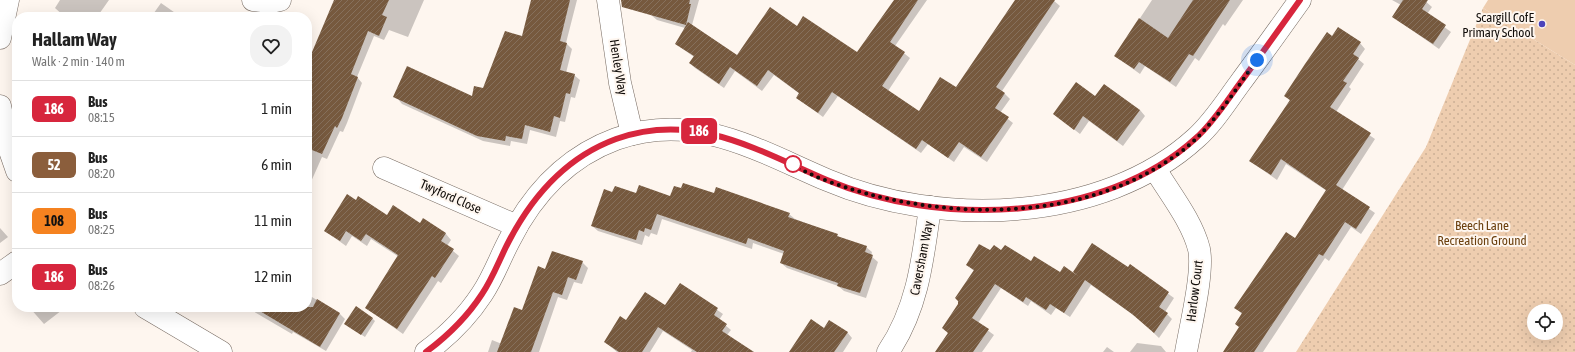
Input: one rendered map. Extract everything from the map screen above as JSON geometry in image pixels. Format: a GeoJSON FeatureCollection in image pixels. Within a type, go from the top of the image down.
{"type":"FeatureCollection","features":[{"type":"Feature","properties":{"kind":"street"},"geometry":{"type":"LineString","coordinates":[[0,38],[8,0]]}},
{"type":"Feature","properties":{"kind":"street","name":"Henley Way"},"geometry":{"type":"LineString","coordinates":[[608,0],[620,83],[632,134]]}},
{"type":"Feature","properties":{"kind":"street"},"geometry":{"type":"LineString","coordinates":[[426,352],[444,339],[474,306],[487,287],[517,226],[540,192],[575,160],[601,145],[632,134],[674,129],[689,130],[718,136],[769,154],[826,180],[898,202],[930,207],[990,210],[1059,203],[1113,188],[1155,169],[1176,155],[1198,137],[1218,114],[1300,0]]}},
{"type":"Feature","properties":{"kind":"street"},"geometry":{"type":"LineString","coordinates":[[0,106],[12,157]]}},
{"type":"Feature","properties":{"kind":"street","name":"Twyford Close"},"geometry":{"type":"LineString","coordinates":[[384,168],[517,226]]}},
{"type":"Feature","properties":{"kind":"street","name":"Harlow Court"},"geometry":{"type":"LineString","coordinates":[[1155,169],[1186,220],[1199,251],[1198,282],[1186,352]]}},
{"type":"Feature","properties":{"kind":"street","name":"Caversham Way"},"geometry":{"type":"LineString","coordinates":[[888,352],[904,325],[917,288],[930,207]]}},
{"type":"Feature","properties":{"kind":"street"},"geometry":{"type":"LineString","coordinates":[[0,274],[12,266]]}},
{"type":"Feature","properties":{"kind":"street"},"geometry":{"type":"LineString","coordinates":[[153,312],[221,352]]}},
{"type":"Feature","properties":{"kind":"green space","name":"Scargill CofE Primary School"},"geometry":{"type":"Polygon","coordinates":[[[1488,0],[1575,0],[1575,65],[1483,8],[1488,0]]]}},
{"type":"Feature","properties":{"kind":"green space","name":"Beech Lane Recreation Ground"},"geometry":{"type":"Polygon","coordinates":[[[1483,8],[1575,65],[1575,352],[1296,352],[1426,147],[1483,8]]]}},
{"type":"Feature","properties":{"kind":"building"},"geometry":{"type":"Polygon","coordinates":[[[334,0],[389,0],[382,15],[387,17],[379,36],[368,31],[351,74],[358,77],[342,118],[337,128],[335,126],[322,154],[312,150],[312,52],[334,0]]]}},
{"type":"Feature","properties":{"kind":"building"},"geometry":{"type":"Polygon","coordinates":[[[531,0],[570,0],[560,41],[567,43],[560,70],[575,74],[570,94],[566,93],[560,118],[554,116],[550,132],[525,125],[522,139],[506,136],[505,141],[477,136],[393,97],[407,66],[472,96],[474,86],[483,88],[505,31],[522,36],[531,0]]]}},
{"type":"Feature","properties":{"kind":"building"},"geometry":{"type":"Polygon","coordinates":[[[621,0],[690,0],[689,4],[691,4],[686,25],[622,7],[621,0]]]}},
{"type":"Feature","properties":{"kind":"building"},"geometry":{"type":"Polygon","coordinates":[[[894,0],[918,0],[890,42],[905,52],[882,86],[919,111],[940,77],[956,87],[1015,0],[1055,0],[996,87],[1005,93],[995,108],[1009,117],[981,157],[959,142],[948,158],[922,140],[916,149],[832,92],[818,113],[796,98],[799,93],[768,70],[757,86],[730,67],[719,84],[689,63],[694,56],[675,44],[688,22],[737,55],[770,7],[797,26],[803,16],[857,52],[894,0]]]}},
{"type":"Feature","properties":{"kind":"building"},"geometry":{"type":"Polygon","coordinates":[[[1193,0],[1230,0],[1193,56],[1189,54],[1170,82],[1139,62],[1134,69],[1114,56],[1139,18],[1168,38],[1193,0]]]}},
{"type":"Feature","properties":{"kind":"building"},"geometry":{"type":"Polygon","coordinates":[[[1403,0],[1428,0],[1422,9],[1446,25],[1433,44],[1392,17],[1403,0]]]}},
{"type":"Feature","properties":{"kind":"building"},"geometry":{"type":"Polygon","coordinates":[[[1338,27],[1361,42],[1353,54],[1359,58],[1343,81],[1347,83],[1330,107],[1371,133],[1336,185],[1370,207],[1356,229],[1345,222],[1323,256],[1319,254],[1254,352],[1223,352],[1239,327],[1235,324],[1242,313],[1234,308],[1286,232],[1295,238],[1326,190],[1281,159],[1271,175],[1249,161],[1290,100],[1284,96],[1305,64],[1327,32],[1332,36],[1338,27]]]}},
{"type":"Feature","properties":{"kind":"building"},"geometry":{"type":"Polygon","coordinates":[[[1076,82],[1095,96],[1104,84],[1140,110],[1117,141],[1083,116],[1074,130],[1053,114],[1076,82]]]}},
{"type":"Feature","properties":{"kind":"building"},"geometry":{"type":"Polygon","coordinates":[[[683,183],[714,193],[716,187],[790,213],[788,217],[838,234],[837,236],[867,246],[865,252],[873,255],[860,293],[837,286],[838,283],[780,263],[784,251],[748,238],[746,244],[657,214],[651,230],[645,228],[644,232],[639,230],[636,240],[591,226],[604,189],[612,192],[615,186],[636,193],[639,185],[670,196],[674,186],[681,188],[683,183]]]}},
{"type":"Feature","properties":{"kind":"building"},"geometry":{"type":"Polygon","coordinates":[[[347,194],[356,200],[358,196],[387,215],[393,205],[420,223],[423,218],[446,233],[441,241],[454,249],[435,278],[432,276],[397,329],[365,308],[398,255],[366,234],[361,241],[346,231],[340,241],[324,231],[347,194]]]}},
{"type":"Feature","properties":{"kind":"building"},"geometry":{"type":"Polygon","coordinates":[[[1092,243],[1128,267],[1130,264],[1169,292],[1159,307],[1168,313],[1154,333],[1132,314],[1085,280],[1064,313],[1050,304],[1046,310],[1026,297],[1023,302],[995,284],[972,318],[989,329],[973,352],[935,352],[948,333],[942,328],[958,304],[958,301],[955,298],[974,270],[966,265],[979,244],[990,250],[994,245],[1001,250],[1005,245],[1031,261],[1034,256],[1060,272],[1064,266],[1078,276],[1073,272],[1092,243]]]}},
{"type":"Feature","properties":{"kind":"building"},"geometry":{"type":"Polygon","coordinates":[[[552,251],[583,261],[576,280],[568,277],[562,295],[553,292],[531,352],[497,352],[514,307],[522,310],[538,266],[545,269],[552,251]]]}},
{"type":"Feature","properties":{"kind":"building"},"geometry":{"type":"Polygon","coordinates":[[[680,283],[718,308],[714,315],[727,324],[722,331],[754,352],[697,352],[658,327],[642,352],[619,352],[604,342],[620,316],[626,320],[645,292],[665,305],[680,283]]]}},
{"type":"Feature","properties":{"kind":"building"},"geometry":{"type":"Polygon","coordinates":[[[317,299],[340,313],[320,347],[261,312],[312,312],[317,299]]]}},
{"type":"Feature","properties":{"kind":"building"},"geometry":{"type":"Polygon","coordinates":[[[356,306],[373,318],[361,335],[344,324],[356,306]]]}},
{"type":"Feature","properties":{"kind":"building"},"geometry":{"type":"Polygon","coordinates":[[[811,319],[824,328],[829,320],[848,332],[834,352],[789,352],[811,319]]]}},
{"type":"Feature","properties":{"kind":"bus line","name":"186"},"geometry":{"type":"LineString","coordinates":[[426,352],[444,339],[460,323],[484,292],[508,241],[540,192],[575,160],[601,145],[632,134],[653,130],[689,130],[738,141],[836,184],[898,202],[930,207],[990,210],[1059,203],[1085,197],[1134,180],[1155,169],[1176,155],[1198,137],[1218,114],[1300,0]]}},
{"type":"Feature","properties":{"kind":"place","name":"Scargill CofE Primary School"},"geometry":{"type":"Point","coordinates":[1542,24]}},
{"type":"Feature","properties":{"kind":"route"},"geometry":{"type":"LineString","coordinates":[[793,164],[826,180],[855,190],[898,202],[930,207],[990,210],[1059,203],[1085,197],[1134,180],[1155,169],[1176,155],[1198,137],[1218,114],[1257,60]]}}]}
